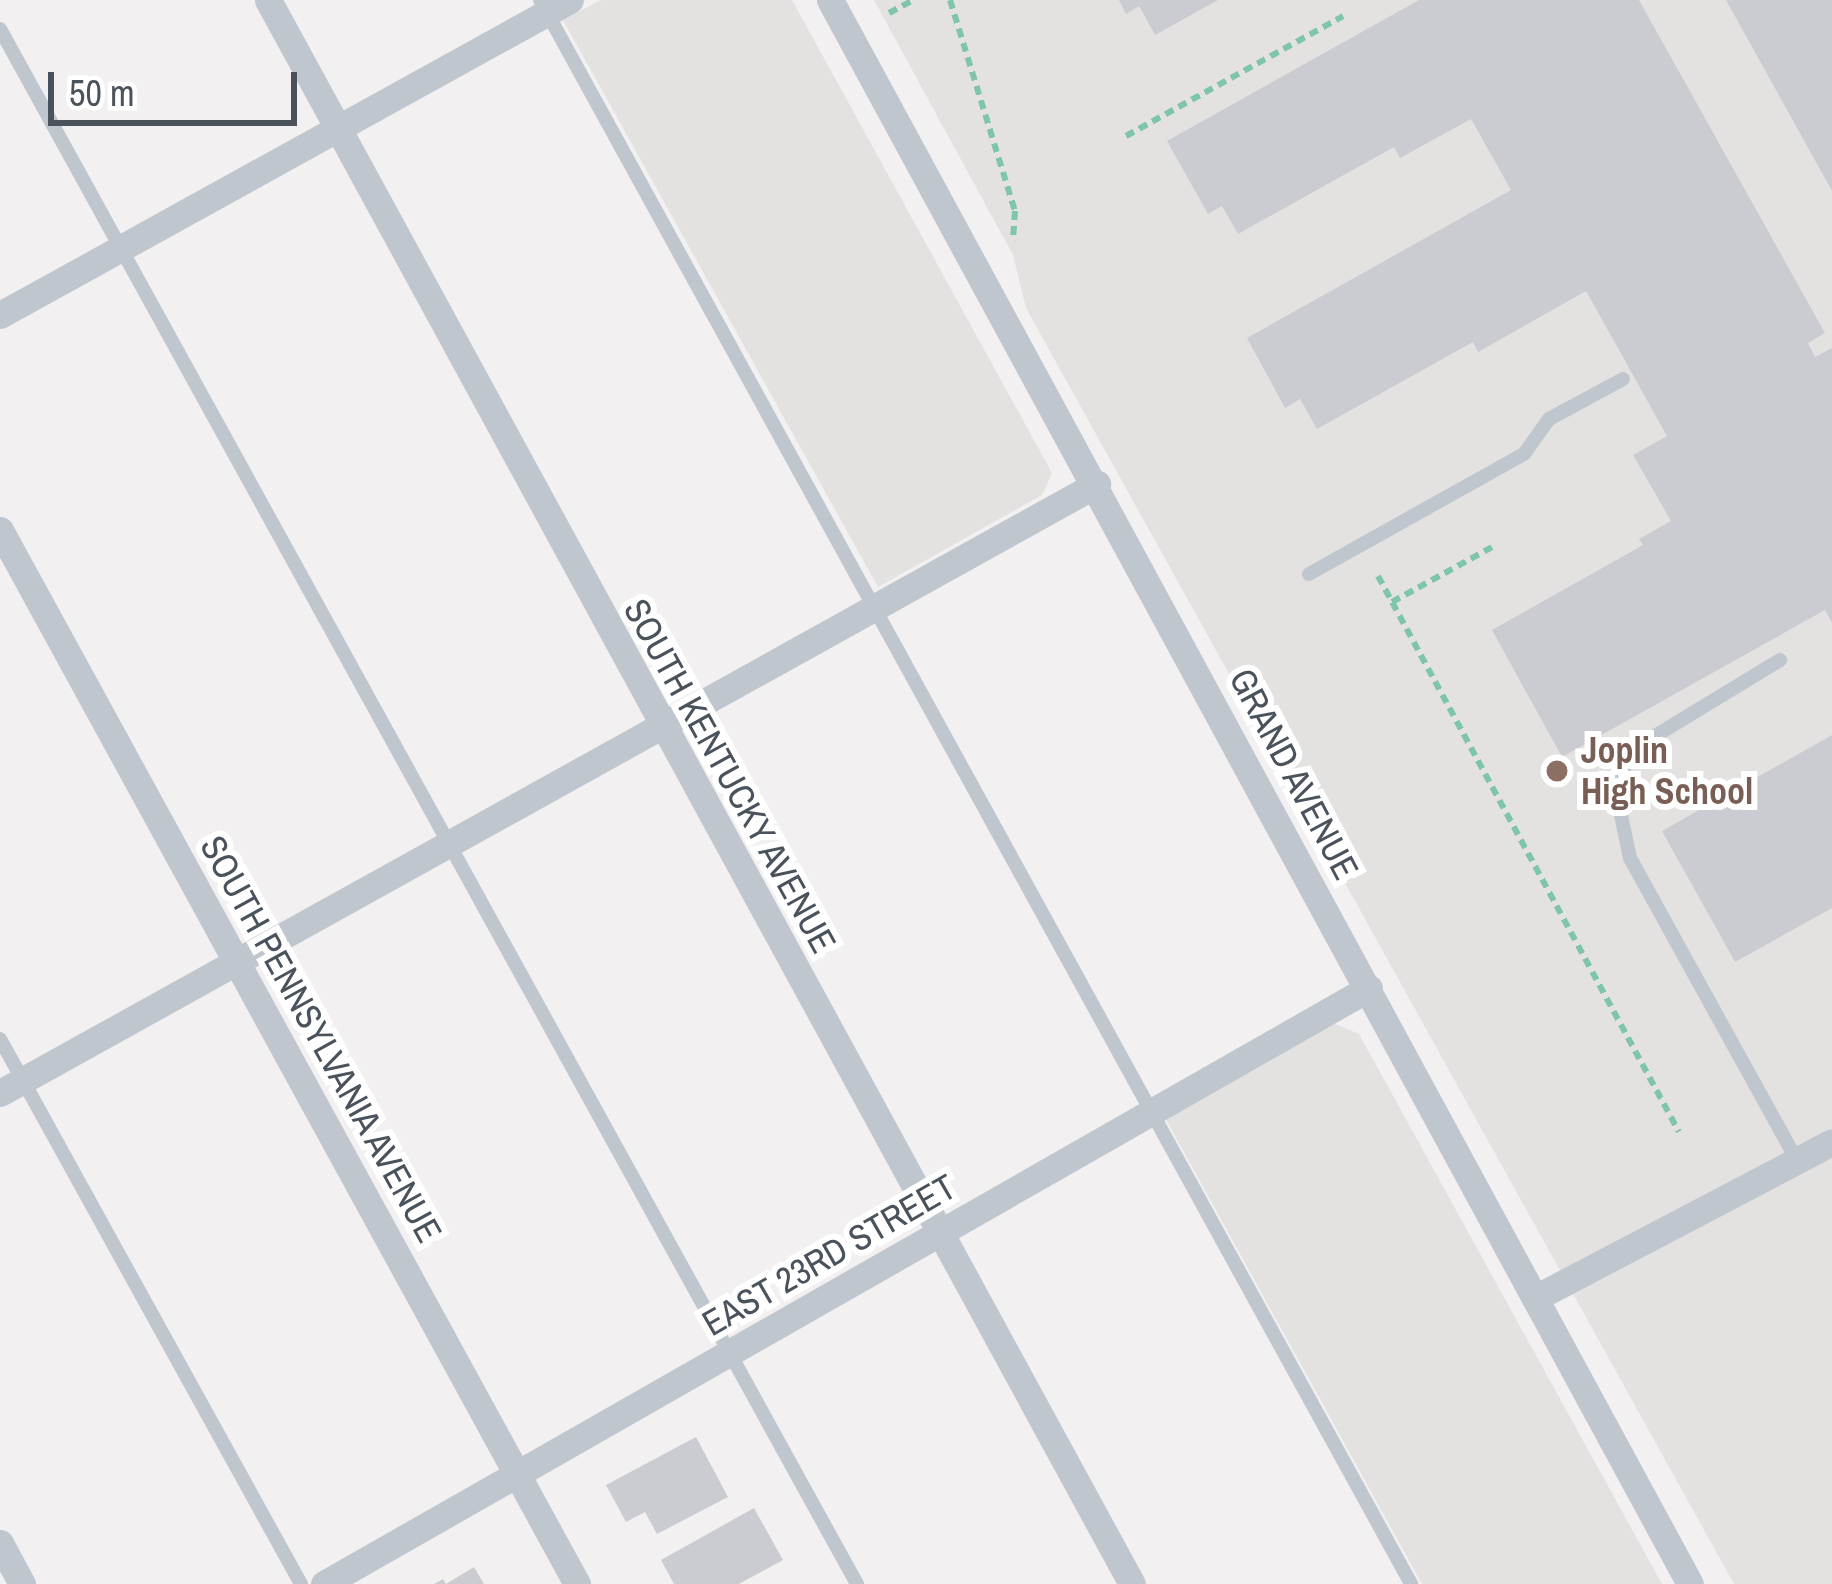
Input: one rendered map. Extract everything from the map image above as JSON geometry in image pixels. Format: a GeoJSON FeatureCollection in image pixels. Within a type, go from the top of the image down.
{"type":"FeatureCollection","features":[{"type":"Feature","properties":{"kind":"street","name":"SOUTH KENTUCKY AVENUE"},"geometry":{"type":"LineString","coordinates":[[268,0],[1132,1584]]}},
{"type":"Feature","properties":{"kind":"street","name":"GRAND AVENUE"},"geometry":{"type":"LineString","coordinates":[[830,0],[1097,484],[1690,1584]]}},
{"type":"Feature","properties":{"kind":"street"},"geometry":{"type":"LineString","coordinates":[[0,315],[340,128],[552,4]]}},
{"type":"Feature","properties":{"kind":"street"},"geometry":{"type":"LineString","coordinates":[[11,1087],[1097,484]]}},
{"type":"Feature","properties":{"kind":"street","name":"SOUTH PENNSYLVANIA AVENUE"},"geometry":{"type":"LineString","coordinates":[[0,530],[577,1584]]}},
{"type":"Feature","properties":{"kind":"street","name":"EAST 23RD STREET"},"geometry":{"type":"LineString","coordinates":[[324,1584],[1369,988]]}},
{"type":"Feature","properties":{"kind":"street"},"geometry":{"type":"LineString","coordinates":[[1535,1298],[1832,1142]]}},
{"type":"Feature","properties":{"kind":"street"},"geometry":{"type":"LineString","coordinates":[[0,1543],[22,1584]]}},
{"type":"Feature","properties":{"kind":"lane"},"geometry":{"type":"LineString","coordinates":[[552,4],[874,608],[1411,1584]]}},
{"type":"Feature","properties":{"kind":"lane"},"geometry":{"type":"LineString","coordinates":[[0,29],[857,1584]]}},
{"type":"Feature","properties":{"kind":"lane"},"geometry":{"type":"LineString","coordinates":[[1309,574],[1525,454],[1549,419],[1623,379]]}},
{"type":"Feature","properties":{"kind":"lane"},"geometry":{"type":"LineString","coordinates":[[1780,660],[1627,753],[1618,801],[1630,859],[1797,1160]]}},
{"type":"Feature","properties":{"kind":"lane"},"geometry":{"type":"LineString","coordinates":[[0,1039],[11,1087],[301,1584]]}},
{"type":"Feature","properties":{"kind":"path"},"geometry":{"type":"LineString","coordinates":[[889,13],[913,0]]}},
{"type":"Feature","properties":{"kind":"path"},"geometry":{"type":"LineString","coordinates":[[950,0],[1015,211],[1013,241]]}},
{"type":"Feature","properties":{"kind":"path"},"geometry":{"type":"LineString","coordinates":[[1126,136],[1343,16]]}},
{"type":"Feature","properties":{"kind":"path"},"geometry":{"type":"LineString","coordinates":[[1392,602],[1492,547]]}},
{"type":"Feature","properties":{"kind":"path"},"geometry":{"type":"LineString","coordinates":[[1378,575],[1679,1132]]}},
{"type":"Feature","properties":{"kind":"shaded area"},"geometry":{"type":"Polygon","coordinates":[[[601,0],[792,0],[1052,473],[1042,495],[878,587],[563,20],[601,0]]]}},
{"type":"Feature","properties":{"kind":"shaded area","name":"Joplin High School"},"geometry":{"type":"Polygon","coordinates":[[[874,0],[1832,0],[1832,1584],[1734,1584],[1026,308],[1013,255],[874,0]]]}},
{"type":"Feature","properties":{"kind":"shaded area"},"geometry":{"type":"Polygon","coordinates":[[[1331,1022],[1359,1034],[1662,1584],[1422,1584],[1164,1116],[1331,1022]]]}},
{"type":"Feature","properties":{"kind":"building"},"geometry":{"type":"Polygon","coordinates":[[[1119,0],[1218,0],[1155,35],[1139,6],[1126,14],[1119,0]]]}},
{"type":"Feature","properties":{"kind":"building","name":"Joplin High School"},"geometry":{"type":"Polygon","coordinates":[[[1419,0],[1639,0],[1825,333],[1808,343],[1815,357],[1832,348],[1832,623],[1825,610],[1562,757],[1492,630],[1643,545],[1639,539],[1671,521],[1633,455],[1667,436],[1586,291],[1478,352],[1473,342],[1317,429],[1300,399],[1285,408],[1247,338],[1511,190],[1471,119],[1400,158],[1394,147],[1238,234],[1222,206],[1208,214],[1167,141],[1419,0]]]}},
{"type":"Feature","properties":{"kind":"building"},"geometry":{"type":"Polygon","coordinates":[[[1726,0],[1832,0],[1832,191],[1726,0]]]}},
{"type":"Feature","properties":{"kind":"building","name":"Joplin High School"},"geometry":{"type":"Polygon","coordinates":[[[1832,735],[1832,908],[1735,962],[1662,831],[1832,735]]]}},
{"type":"Feature","properties":{"kind":"building"},"geometry":{"type":"Polygon","coordinates":[[[696,1437],[728,1497],[657,1534],[645,1512],[626,1522],[606,1485],[696,1437]]]}},
{"type":"Feature","properties":{"kind":"building"},"geometry":{"type":"Polygon","coordinates":[[[754,1508],[783,1560],[739,1584],[674,1584],[661,1560],[754,1508]]]}},
{"type":"Feature","properties":{"kind":"building"},"geometry":{"type":"Polygon","coordinates":[[[474,1567],[484,1584],[446,1584],[474,1567]]]}},
{"type":"Feature","properties":{"kind":"place","name":"Joplin High School"},"geometry":{"type":"Point","coordinates":[1557,771]}}]}
